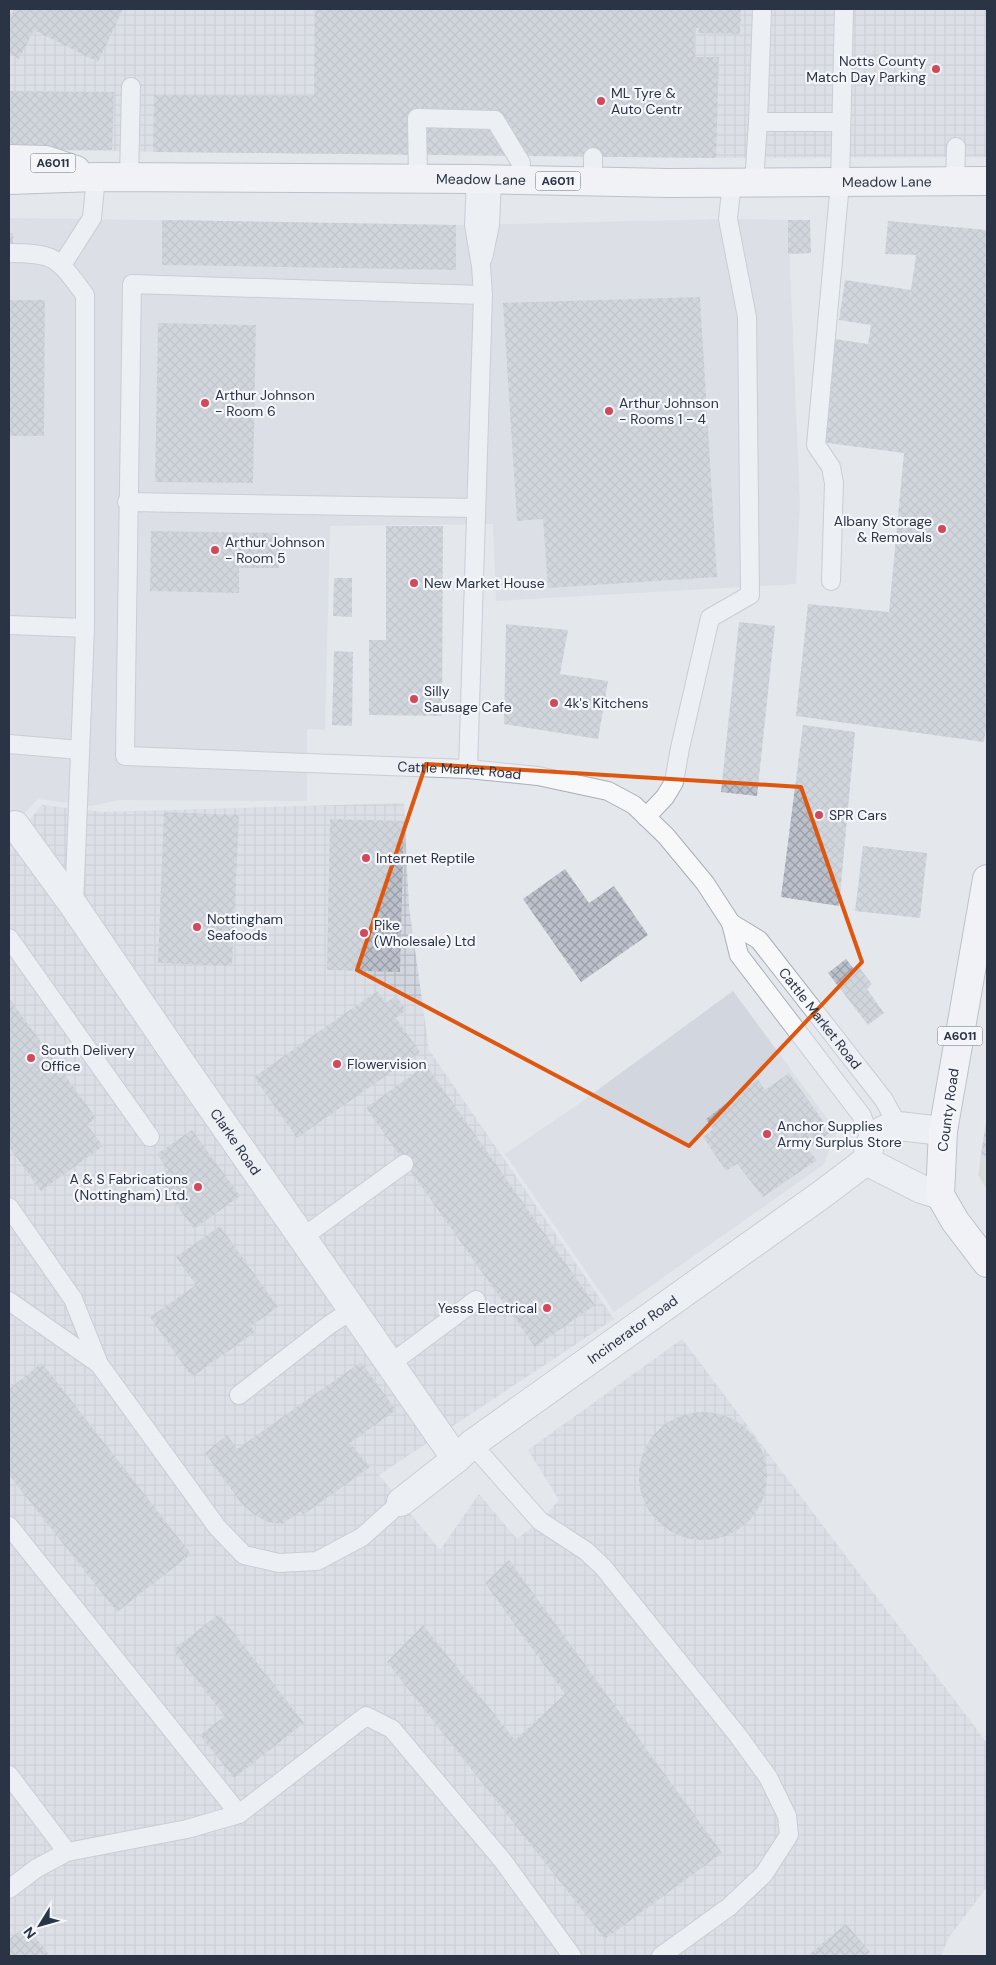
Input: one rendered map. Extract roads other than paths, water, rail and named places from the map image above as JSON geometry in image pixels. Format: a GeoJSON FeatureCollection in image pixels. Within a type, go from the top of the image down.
{"type":"FeatureCollection","features":[{"type":"Feature","properties":{"kind":"highway","name":"Meadow Lane"},"geometry":{"type":"LineString","coordinates":[[9,159],[46,160],[96,177]]}},
{"type":"Feature","properties":{"kind":"highway","name":"Meadow Lane"},"geometry":{"type":"LineString","coordinates":[[9,180],[96,177],[519,180],[593,169],[743,182],[987,181]]}},
{"type":"Feature","properties":{"kind":"highway","name":"County Road"},"geometry":{"type":"LineString","coordinates":[[940,1195],[943,1132],[987,879]]}},
{"type":"Feature","properties":{"kind":"highway"},"geometry":{"type":"LineString","coordinates":[[940,1195],[955,1221],[987,1262]]}},
{"type":"Feature","properties":{"kind":"street","name":"Clarke Road"},"geometry":{"type":"LineString","coordinates":[[12,821],[74,906],[181,1064],[390,1364],[464,1451]]}},
{"type":"Feature","properties":{"kind":"street"},"geometry":{"type":"LineString","coordinates":[[898,1126],[943,1132]]}},
{"type":"Feature","properties":{"kind":"street","name":"Incinerator Road"},"geometry":{"type":"LineString","coordinates":[[401,1502],[464,1451],[821,1195],[869,1151],[883,1130],[898,1126]]}},
{"type":"Feature","properties":{"kind":"street"},"geometry":{"type":"LineString","coordinates":[[869,1151],[921,1188],[940,1195]]}},
{"type":"Feature","properties":{"kind":"lane"},"geometry":{"type":"LineString","coordinates":[[646,817],[665,797],[674,782],[710,618],[750,595],[747,317],[728,219],[743,182],[758,122],[762,9]]}},
{"type":"Feature","properties":{"kind":"lane"},"geometry":{"type":"LineString","coordinates":[[831,581],[834,483],[831,468],[816,445],[840,183],[844,9]]}},
{"type":"Feature","properties":{"kind":"lane"},"geometry":{"type":"LineString","coordinates":[[129,178],[131,87]]}},
{"type":"Feature","properties":{"kind":"lane"},"geometry":{"type":"LineString","coordinates":[[418,179],[417,118],[495,120],[521,163],[519,180]]}},
{"type":"Feature","properties":{"kind":"lane"},"geometry":{"type":"LineString","coordinates":[[758,122],[841,122]]}},
{"type":"Feature","properties":{"kind":"lane"},"geometry":{"type":"LineString","coordinates":[[955,180],[956,147]]}},
{"type":"Feature","properties":{"kind":"lane"},"geometry":{"type":"LineString","coordinates":[[62,265],[92,218],[96,177]]}},
{"type":"Feature","properties":{"kind":"lane"},"geometry":{"type":"LineString","coordinates":[[468,769],[482,266],[490,225],[484,179]]}},
{"type":"Feature","properties":{"kind":"lane"},"geometry":{"type":"LineString","coordinates":[[9,253],[49,256],[62,265],[84,295],[85,628],[74,906]]}},
{"type":"Feature","properties":{"kind":"lane"},"geometry":{"type":"LineString","coordinates":[[476,508],[127,502],[132,284],[482,295]]}},
{"type":"Feature","properties":{"kind":"lane","name":"Cattle Market Road"},"geometry":{"type":"LineString","coordinates":[[127,502],[125,756],[468,769],[538,776],[608,790],[634,805],[666,836],[705,883],[731,923],[739,955],[862,1116],[869,1151]]}},
{"type":"Feature","properties":{"kind":"lane"},"geometry":{"type":"LineString","coordinates":[[9,625],[85,628]]}},
{"type":"Feature","properties":{"kind":"lane"},"geometry":{"type":"LineString","coordinates":[[9,744],[80,750]]}},
{"type":"Feature","properties":{"kind":"lane","name":"Cattle Market Road"},"geometry":{"type":"LineString","coordinates":[[731,923],[759,940],[884,1100],[898,1126]]}},
{"type":"Feature","properties":{"kind":"lane"},"geometry":{"type":"LineString","coordinates":[[9,938],[150,1137]]}},
{"type":"Feature","properties":{"kind":"lane"},"geometry":{"type":"LineString","coordinates":[[303,1237],[404,1164]]}},
{"type":"Feature","properties":{"kind":"lane"},"geometry":{"type":"LineString","coordinates":[[9,1207],[72,1299],[99,1364],[217,1528],[244,1555],[279,1564],[317,1561],[362,1537],[401,1502]]}},
{"type":"Feature","properties":{"kind":"lane"},"geometry":{"type":"LineString","coordinates":[[390,1364],[476,1300]]}},
{"type":"Feature","properties":{"kind":"lane"},"geometry":{"type":"LineString","coordinates":[[9,1301],[99,1364]]}},
{"type":"Feature","properties":{"kind":"lane"},"geometry":{"type":"LineString","coordinates":[[239,1394],[329,1325],[352,1310]]}},
{"type":"Feature","properties":{"kind":"lane"},"geometry":{"type":"LineString","coordinates":[[464,1451],[540,1521],[586,1551],[603,1567],[768,1777],[787,1816],[789,1835],[764,1874],[729,1907],[661,1956]]}},
{"type":"Feature","properties":{"kind":"lane"},"geometry":{"type":"LineString","coordinates":[[9,1526],[239,1814]]}},
{"type":"Feature","properties":{"kind":"lane"},"geometry":{"type":"LineString","coordinates":[[9,1888],[37,1868],[67,1852],[187,1830],[239,1814],[366,1716],[392,1729],[503,1861],[572,1956]]}},
{"type":"Feature","properties":{"kind":"lane"},"geometry":{"type":"LineString","coordinates":[[9,1775],[67,1852]]}},
{"type":"Feature","properties":{"kind":"place","name":"Notts County Match Day Parking"},"geometry":{"type":"Point","coordinates":[936,69]}},
{"type":"Feature","properties":{"kind":"place","name":"ML Tyre & Auto Centr"},"geometry":{"type":"Point","coordinates":[601,101]}},
{"type":"Feature","properties":{"kind":"place","name":"Arthur Johnson - Room 6"},"geometry":{"type":"Point","coordinates":[205,403]}},
{"type":"Feature","properties":{"kind":"place","name":"Arthur Johnson - Rooms 1 - 4"},"geometry":{"type":"Point","coordinates":[609,411]}},
{"type":"Feature","properties":{"kind":"place","name":"Albany Storage & Removals"},"geometry":{"type":"Point","coordinates":[942,529]}},
{"type":"Feature","properties":{"kind":"place","name":"Arthur Johnson - Room 5"},"geometry":{"type":"Point","coordinates":[215,550]}},
{"type":"Feature","properties":{"kind":"place","name":"New Market House"},"geometry":{"type":"Point","coordinates":[414,583]}},
{"type":"Feature","properties":{"kind":"place","name":"Silly Sausage Cafe"},"geometry":{"type":"Point","coordinates":[414,699]}},
{"type":"Feature","properties":{"kind":"place","name":"4k's Kitchens"},"geometry":{"type":"Point","coordinates":[554,703]}},
{"type":"Feature","properties":{"kind":"place","name":"SPR Cars"},"geometry":{"type":"Point","coordinates":[819,815]}},
{"type":"Feature","properties":{"kind":"place","name":"Internet Reptile"},"geometry":{"type":"Point","coordinates":[366,858]}},
{"type":"Feature","properties":{"kind":"place","name":"Nottingham Seafoods"},"geometry":{"type":"Point","coordinates":[197,927]}},
{"type":"Feature","properties":{"kind":"place","name":"Pike (Wholesale) Ltd"},"geometry":{"type":"Point","coordinates":[364,933]}},
{"type":"Feature","properties":{"kind":"place","name":"South Delivery Office"},"geometry":{"type":"Point","coordinates":[31,1058]}},
{"type":"Feature","properties":{"kind":"place","name":"Flowervision"},"geometry":{"type":"Point","coordinates":[337,1064]}},
{"type":"Feature","properties":{"kind":"place","name":"Anchor Supplies Army Surplus Store"},"geometry":{"type":"Point","coordinates":[767,1134]}},
{"type":"Feature","properties":{"kind":"place","name":"A & S Fabrications (Nottingham) Ltd."},"geometry":{"type":"Point","coordinates":[198,1187]}},
{"type":"Feature","properties":{"kind":"place","name":"Yesss Electrical"},"geometry":{"type":"Point","coordinates":[547,1308]}}]}
